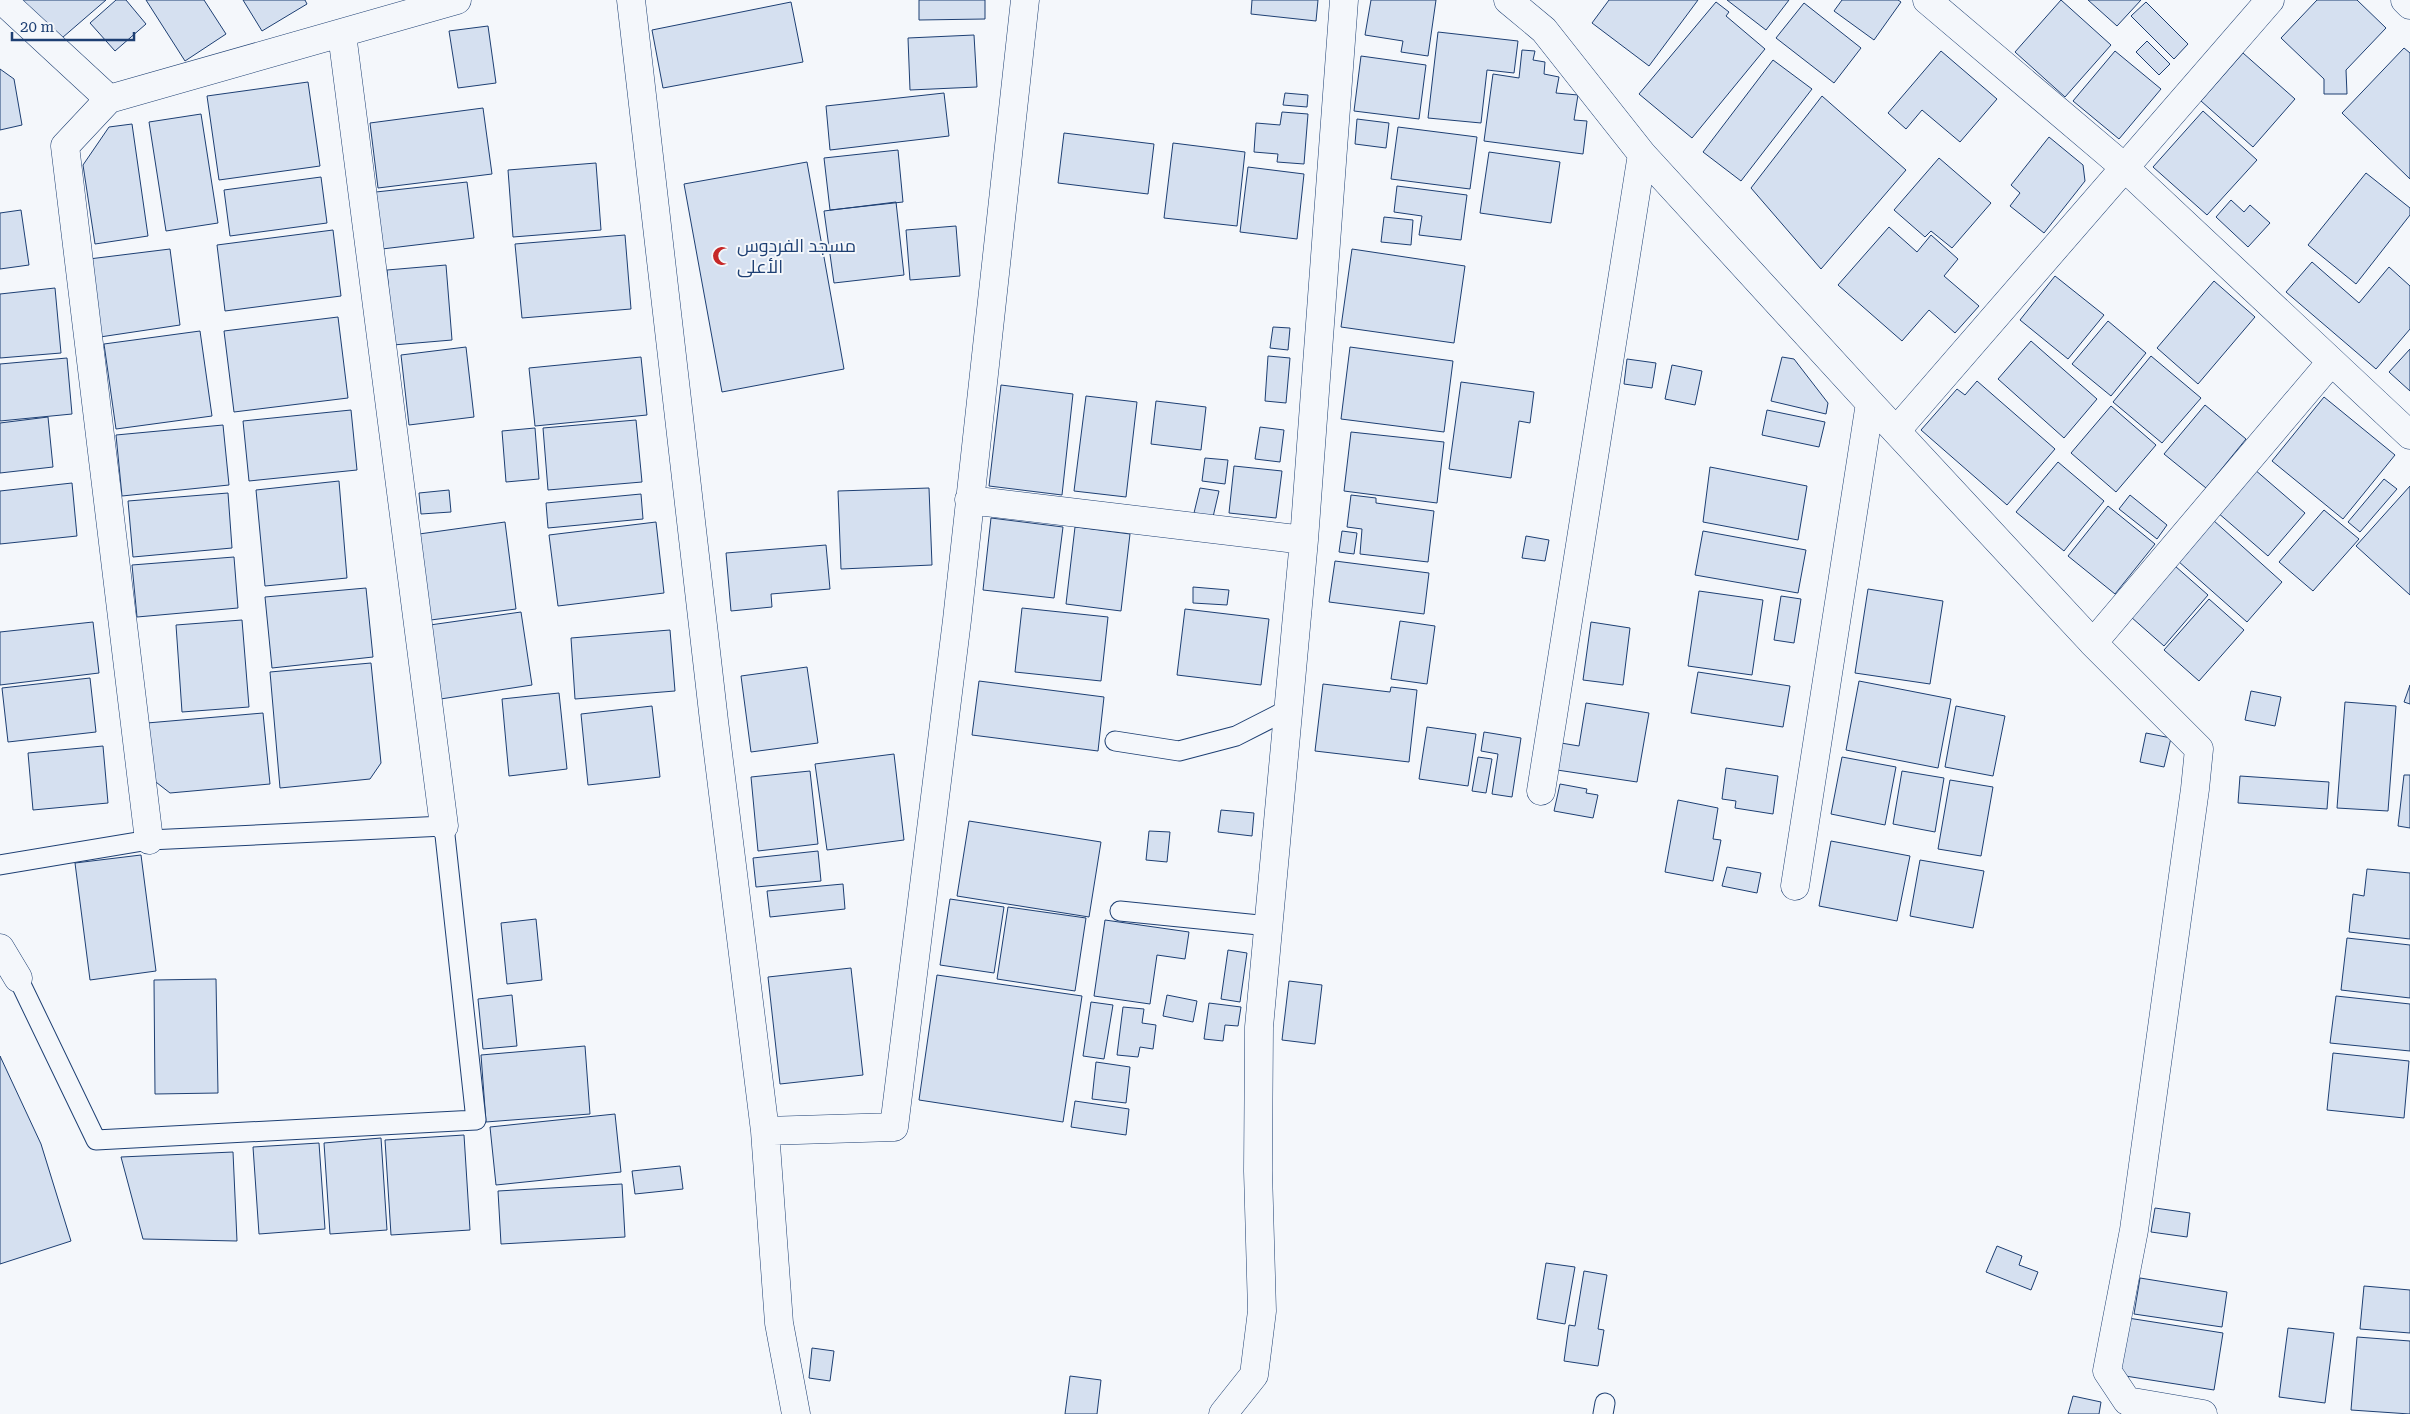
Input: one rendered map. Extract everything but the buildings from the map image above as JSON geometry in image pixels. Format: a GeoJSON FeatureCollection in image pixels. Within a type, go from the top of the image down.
{"type":"FeatureCollection","features":[{"type":"Feature","properties":{"kind":"street"},"geometry":{"type":"LineString","coordinates":[[2,0],[109,100]]}},
{"type":"Feature","properties":{"kind":"street"},"geometry":{"type":"LineString","coordinates":[[149,840],[65,146],[109,100],[456,0]]}},
{"type":"Feature","properties":{"kind":"street"},"geometry":{"type":"LineString","coordinates":[[631,0],[714,721],[765,1131],[779,1323],[796,1414]]}},
{"type":"Feature","properties":{"kind":"street"},"geometry":{"type":"LineString","coordinates":[[765,1131],[894,1128],[956,630],[1025,0]]}},
{"type":"Feature","properties":{"kind":"street"},"geometry":{"type":"LineString","coordinates":[[1223,1414],[1254,1375],[1262,1311],[1258,1171],[1260,1027],[1304,540],[1344,0]]}},
{"type":"Feature","properties":{"kind":"street"},"geometry":{"type":"LineString","coordinates":[[1508,0],[1544,30],[1642,154],[1870,403],[2093,643],[2198,749],[2195,789],[2134,1230],[2107,1372],[2127,1401],[2203,1414]]}},
{"type":"Feature","properties":{"kind":"street"},"geometry":{"type":"LineString","coordinates":[[1927,0],[2124,167],[2410,435]]}},
{"type":"Feature","properties":{"kind":"street"},"geometry":{"type":"LineString","coordinates":[[1896,431],[2270,0]]}},
{"type":"Feature","properties":{"kind":"street"},"geometry":{"type":"LineString","coordinates":[[2405,0],[2410,5]]}},
{"type":"Feature","properties":{"kind":"street"},"geometry":{"type":"LineString","coordinates":[[342,34],[444,826]]}},
{"type":"Feature","properties":{"kind":"street"},"geometry":{"type":"LineString","coordinates":[[1541,791],[1642,154]]}},
{"type":"Feature","properties":{"kind":"street"},"geometry":{"type":"LineString","coordinates":[[2093,643],[2331,362]]}},
{"type":"Feature","properties":{"kind":"street"},"geometry":{"type":"LineString","coordinates":[[1795,886],[1870,403]]}},
{"type":"Feature","properties":{"kind":"street"},"geometry":{"type":"LineString","coordinates":[[969,500],[1304,540]]}},
{"type":"Feature","properties":{"kind":"street"},"geometry":{"type":"LineString","coordinates":[[0,948],[18,978]]}},
{"type":"Feature","properties":{"kind":"lane"},"geometry":{"type":"LineString","coordinates":[[1115,741],[1179,751],[1236,736],[1289,709]]}},
{"type":"Feature","properties":{"kind":"lane"},"geometry":{"type":"LineString","coordinates":[[0,865],[149,840],[444,826],[476,1120],[96,1140],[18,978]]}},
{"type":"Feature","properties":{"kind":"lane"},"geometry":{"type":"LineString","coordinates":[[1120,911],[1269,926]]}},
{"type":"Feature","properties":{"kind":"place","name":"مسجد الفردوس الأعلى"},"geometry":{"type":"Point","coordinates":[722,256]}}]}
